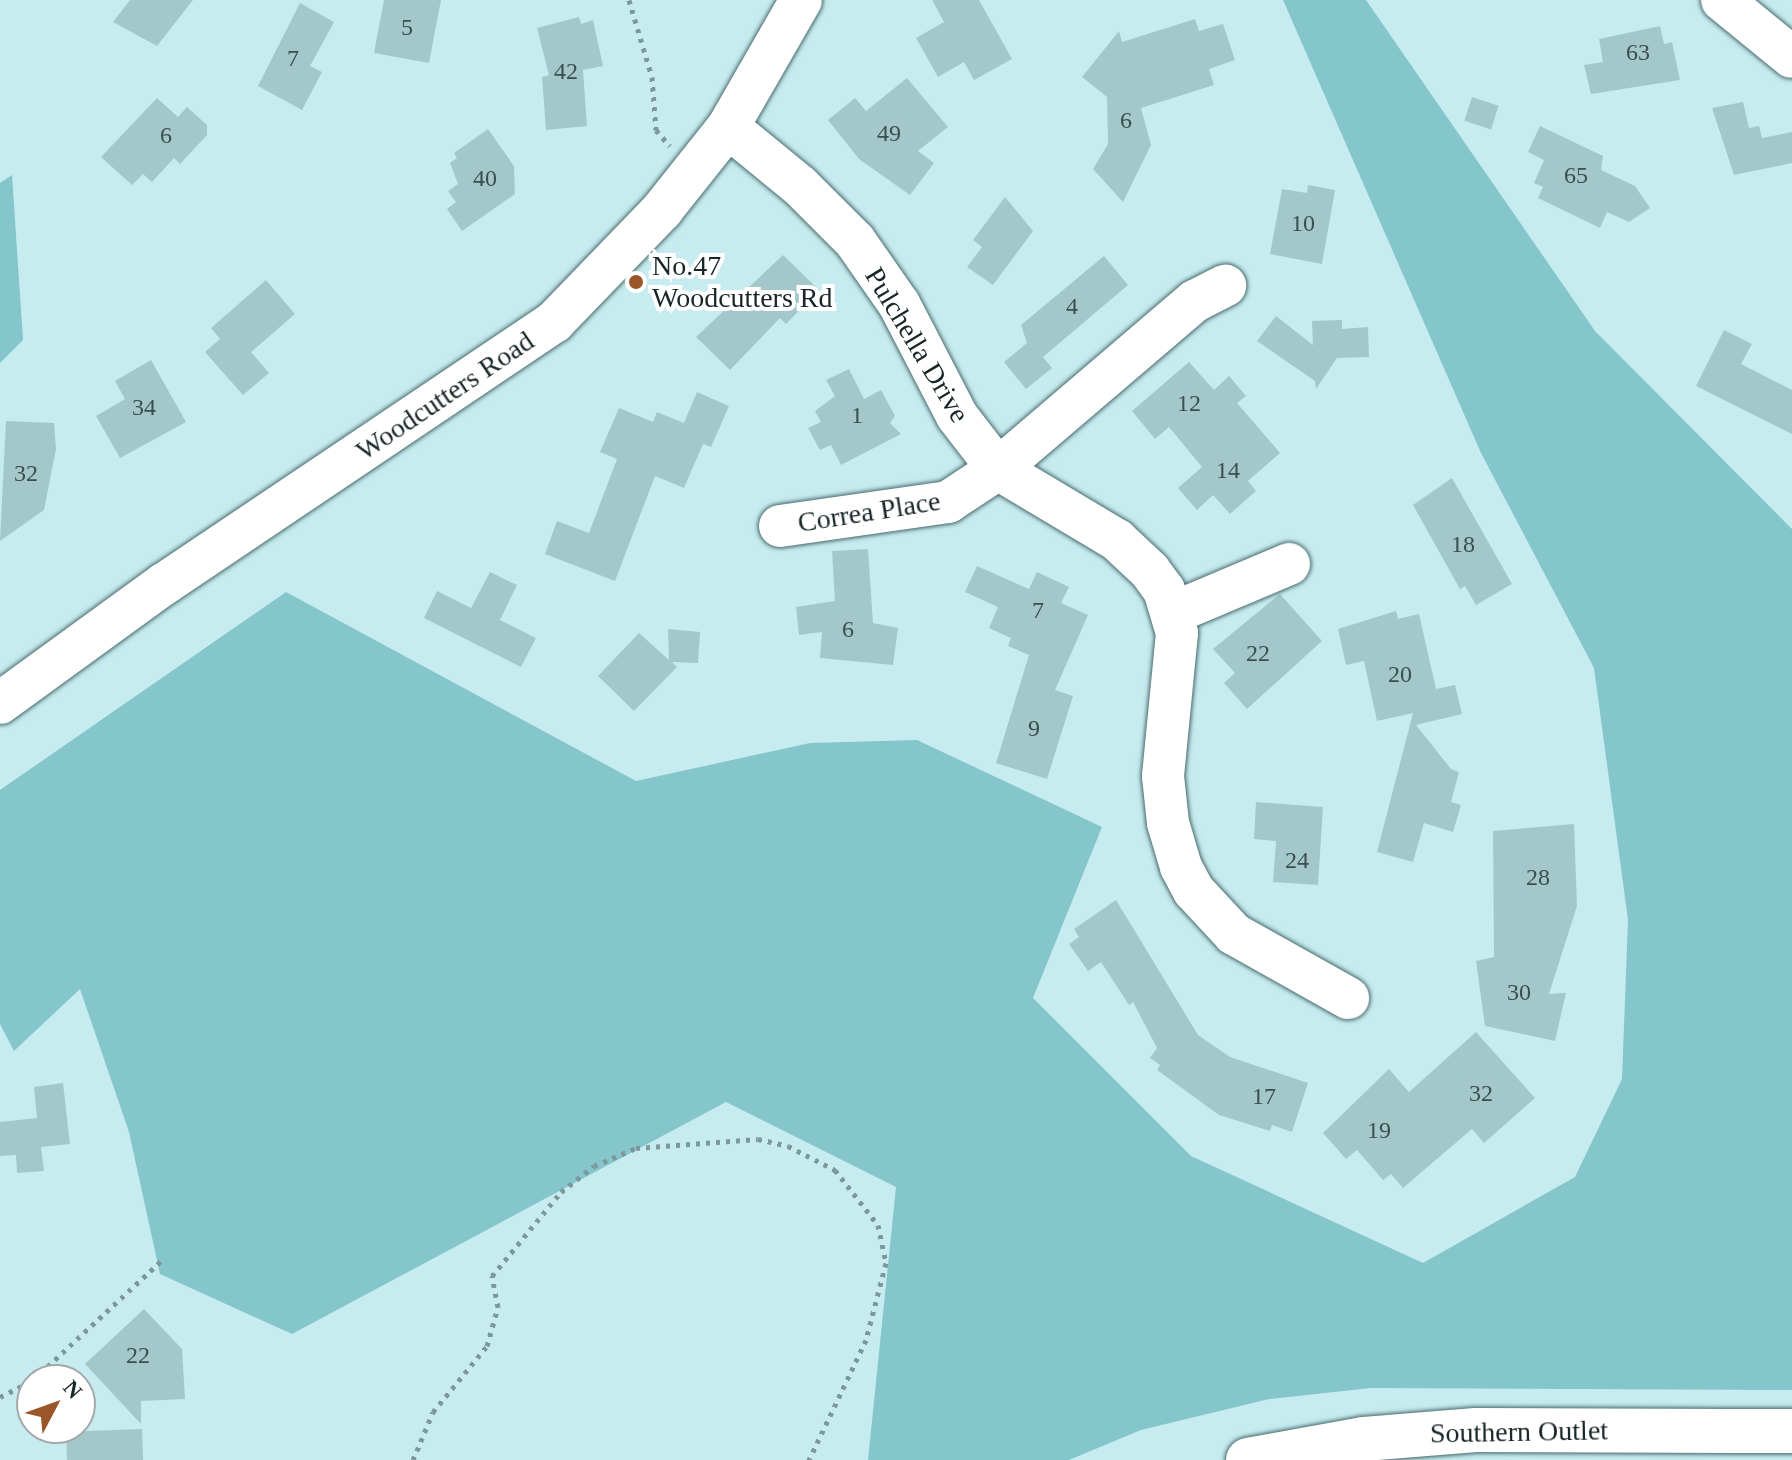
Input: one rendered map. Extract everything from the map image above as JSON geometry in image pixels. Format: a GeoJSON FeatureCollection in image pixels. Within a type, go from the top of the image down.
{"type":"FeatureCollection","features":[{"type":"Feature","properties":{"kind":"highway","name":"Southern Outlet"},"geometry":{"type":"LineString","coordinates":[[1248,1460],[1364,1439],[1476,1430],[1792,1431]]}},
{"type":"Feature","properties":{"kind":"street","name":"Woodcutters Road"},"geometry":{"type":"LineString","coordinates":[[0,703],[164,584],[554,322],[662,210],[728,127],[801,0]]}},
{"type":"Feature","properties":{"kind":"street"},"geometry":{"type":"LineString","coordinates":[[1722,0],[1792,57]]}},
{"type":"Feature","properties":{"kind":"street","name":"Pulchella Drive"},"geometry":{"type":"LineString","coordinates":[[728,127],[800,186],[855,241],[899,304],[957,416],[998,469],[1134,554],[1164,590],[1173,613],[1179,651],[1163,776],[1168,823],[1181,867],[1194,891],[1234,934],[1348,998]]}},
{"type":"Feature","properties":{"kind":"street"},"geometry":{"type":"LineString","coordinates":[[998,469],[1195,301],[1225,286]]}},
{"type":"Feature","properties":{"kind":"street","name":"Correa Place"},"geometry":{"type":"LineString","coordinates":[[780,526],[929,507],[968,490],[998,469]]}},
{"type":"Feature","properties":{"kind":"street"},"geometry":{"type":"LineString","coordinates":[[1173,613],[1289,564]]}},
{"type":"Feature","properties":{"kind":"path"},"geometry":{"type":"LineString","coordinates":[[629,0],[652,77],[656,130]]}},
{"type":"Feature","properties":{"kind":"path"},"geometry":{"type":"LineString","coordinates":[[413,1460],[433,1412],[487,1346],[498,1307],[492,1276],[534,1222],[594,1166],[636,1148],[758,1139],[788,1146],[835,1170],[878,1225],[886,1263],[881,1299],[809,1460]]}},
{"type":"Feature","properties":{"kind":"path"},"geometry":{"type":"LineString","coordinates":[[49,1364],[162,1260]]}},
{"type":"Feature","properties":{"kind":"shaded area"},"geometry":{"type":"Polygon","coordinates":[[[1283,0],[1366,0],[1595,331],[1792,529],[1792,1390],[1371,1388],[1269,1399],[1141,1430],[1069,1460],[868,1460],[896,1187],[726,1102],[292,1334],[160,1274],[129,1132],[80,989],[14,1051],[0,1024],[0,790],[286,592],[636,781],[810,743],[917,740],[1102,827],[1033,998],[1191,1156],[1423,1263],[1575,1177],[1622,1079],[1628,920],[1594,668],[1481,453],[1283,0]]]}},
{"type":"Feature","properties":{"kind":"shaded area"},"geometry":{"type":"Polygon","coordinates":[[[12,175],[23,340],[0,363],[0,183],[12,175]]]}},
{"type":"Feature","properties":{"kind":"building"},"geometry":{"type":"Polygon","coordinates":[[[130,0],[193,0],[157,46],[113,22],[130,0]]]}},
{"type":"Feature","properties":{"kind":"building"},"geometry":{"type":"Polygon","coordinates":[[[384,0],[441,0],[429,63],[374,53],[384,0]]]}},
{"type":"Feature","properties":{"kind":"building"},"geometry":{"type":"Polygon","coordinates":[[[932,0],[979,0],[1012,59],[974,80],[964,62],[938,77],[916,38],[944,22],[932,0]]]}},
{"type":"Feature","properties":{"kind":"building"},"geometry":{"type":"Polygon","coordinates":[[[300,3],[334,22],[310,66],[322,72],[302,110],[258,86],[300,3]]]}},
{"type":"Feature","properties":{"kind":"building"},"geometry":{"type":"Polygon","coordinates":[[[579,17],[581,24],[593,20],[603,66],[583,70],[587,126],[546,130],[542,77],[549,75],[537,28],[579,17]]]}},
{"type":"Feature","properties":{"kind":"building"},"geometry":{"type":"Polygon","coordinates":[[[1195,19],[1199,31],[1223,24],[1235,60],[1209,69],[1214,85],[1141,108],[1151,145],[1123,202],[1093,169],[1108,144],[1107,97],[1082,77],[1119,31],[1122,42],[1195,19]]]}},
{"type":"Feature","properties":{"kind":"building"},"geometry":{"type":"Polygon","coordinates":[[[1660,26],[1664,44],[1672,42],[1680,80],[1591,94],[1584,65],[1603,62],[1599,39],[1660,26]]]}},
{"type":"Feature","properties":{"kind":"building"},"geometry":{"type":"Polygon","coordinates":[[[907,78],[948,127],[918,151],[934,163],[910,195],[859,159],[828,120],[855,98],[866,111],[907,78]]]}},
{"type":"Feature","properties":{"kind":"building"},"geometry":{"type":"Polygon","coordinates":[[[1472,97],[1499,106],[1491,129],[1464,121],[1472,97]]]}},
{"type":"Feature","properties":{"kind":"building"},"geometry":{"type":"Polygon","coordinates":[[[157,98],[178,117],[187,107],[207,125],[207,135],[180,164],[174,158],[152,182],[143,174],[132,185],[101,157],[157,98]]]}},
{"type":"Feature","properties":{"kind":"building"},"geometry":{"type":"Polygon","coordinates":[[[1743,102],[1749,128],[1759,126],[1762,138],[1792,132],[1792,163],[1734,175],[1712,108],[1743,102]]]}},
{"type":"Feature","properties":{"kind":"building"},"geometry":{"type":"Polygon","coordinates":[[[1540,126],[1603,156],[1601,170],[1635,186],[1650,208],[1629,222],[1607,212],[1600,228],[1538,198],[1543,187],[1534,183],[1544,160],[1528,152],[1540,126]]]}},
{"type":"Feature","properties":{"kind":"building"},"geometry":{"type":"Polygon","coordinates":[[[488,129],[514,166],[515,194],[462,231],[447,209],[456,202],[448,191],[458,184],[450,163],[457,158],[454,153],[488,129]]]}},
{"type":"Feature","properties":{"kind":"building"},"geometry":{"type":"Polygon","coordinates":[[[1308,185],[1335,190],[1322,264],[1270,254],[1282,189],[1307,193],[1308,185]]]}},
{"type":"Feature","properties":{"kind":"building"},"geometry":{"type":"Polygon","coordinates":[[[1005,197],[1033,231],[993,285],[967,267],[982,247],[973,240],[1005,197]]]}},
{"type":"Feature","properties":{"kind":"building"},"geometry":{"type":"Polygon","coordinates":[[[783,255],[819,290],[786,324],[780,318],[730,370],[696,337],[783,255]]]}},
{"type":"Feature","properties":{"kind":"building"},"geometry":{"type":"Polygon","coordinates":[[[1104,256],[1128,285],[1043,357],[1052,368],[1026,389],[1004,362],[1027,343],[1021,325],[1104,256]]]}},
{"type":"Feature","properties":{"kind":"building"},"geometry":{"type":"Polygon","coordinates":[[[266,280],[295,314],[251,352],[269,373],[243,395],[205,352],[220,339],[211,328],[266,280]]]}},
{"type":"Feature","properties":{"kind":"building"},"geometry":{"type":"Polygon","coordinates":[[[1276,316],[1313,345],[1312,321],[1342,320],[1342,329],[1368,327],[1369,357],[1337,358],[1316,389],[1315,381],[1257,341],[1276,316]]]}},
{"type":"Feature","properties":{"kind":"building"},"geometry":{"type":"Polygon","coordinates":[[[1724,330],[1752,344],[1741,364],[1792,390],[1792,434],[1696,386],[1724,330]]]}},
{"type":"Feature","properties":{"kind":"building"},"geometry":{"type":"Polygon","coordinates":[[[151,360],[186,422],[120,458],[96,416],[125,399],[115,381],[151,360]]]}},
{"type":"Feature","properties":{"kind":"building"},"geometry":{"type":"Polygon","coordinates":[[[1189,362],[1214,390],[1229,376],[1246,396],[1237,403],[1280,453],[1248,481],[1256,491],[1230,514],[1213,495],[1197,510],[1178,488],[1202,467],[1169,427],[1155,439],[1132,411],[1189,362]]]}},
{"type":"Feature","properties":{"kind":"building"},"geometry":{"type":"Polygon","coordinates":[[[849,369],[864,399],[881,390],[895,416],[890,423],[901,434],[841,465],[831,445],[820,450],[808,428],[821,422],[815,411],[835,396],[826,380],[849,369]]]}},
{"type":"Feature","properties":{"kind":"building"},"geometry":{"type":"Polygon","coordinates":[[[697,392],[729,406],[711,447],[703,444],[684,488],[655,476],[615,581],[545,554],[557,521],[589,533],[617,459],[600,452],[619,408],[653,422],[657,412],[684,423],[697,392]]]}},
{"type":"Feature","properties":{"kind":"building"},"geometry":{"type":"Polygon","coordinates":[[[6,421],[54,423],[56,449],[44,510],[0,541],[6,421]]]}},
{"type":"Feature","properties":{"kind":"building"},"geometry":{"type":"Polygon","coordinates":[[[1452,478],[1512,584],[1476,605],[1465,586],[1460,589],[1413,505],[1452,478]]]}},
{"type":"Feature","properties":{"kind":"building"},"geometry":{"type":"Polygon","coordinates":[[[868,549],[873,623],[898,628],[893,665],[820,658],[822,632],[799,635],[796,607],[835,601],[832,551],[868,549]]]}},
{"type":"Feature","properties":{"kind":"building"},"geometry":{"type":"Polygon","coordinates":[[[977,566],[1029,589],[1037,572],[1069,587],[1061,603],[1088,615],[1055,690],[1073,696],[1047,779],[996,763],[1029,655],[1008,646],[1011,638],[989,628],[998,607],[965,592],[977,566]]]}},
{"type":"Feature","properties":{"kind":"building"},"geometry":{"type":"Polygon","coordinates":[[[490,572],[517,585],[500,620],[536,638],[521,667],[424,618],[437,591],[471,608],[490,572]]]}},
{"type":"Feature","properties":{"kind":"building"},"geometry":{"type":"Polygon","coordinates":[[[1280,594],[1322,641],[1247,709],[1224,683],[1235,673],[1213,649],[1280,594]]]}},
{"type":"Feature","properties":{"kind":"building"},"geometry":{"type":"Polygon","coordinates":[[[1396,611],[1398,619],[1419,614],[1436,689],[1455,685],[1462,714],[1416,725],[1451,769],[1459,772],[1451,802],[1461,805],[1453,832],[1424,823],[1413,862],[1377,852],[1413,713],[1377,721],[1364,661],[1346,665],[1338,629],[1396,611]]]}},
{"type":"Feature","properties":{"kind":"building"},"geometry":{"type":"Polygon","coordinates":[[[668,629],[700,632],[698,663],[672,662],[677,667],[634,711],[598,676],[639,633],[669,660],[668,629]]]}},
{"type":"Feature","properties":{"kind":"building"},"geometry":{"type":"Polygon","coordinates":[[[1256,802],[1323,807],[1318,885],[1273,882],[1276,841],[1254,839],[1256,802]]]}},
{"type":"Feature","properties":{"kind":"building"},"geometry":{"type":"Polygon","coordinates":[[[1574,824],[1577,906],[1549,994],[1566,993],[1555,1041],[1485,1026],[1476,961],[1494,957],[1493,831],[1574,824]]]}},
{"type":"Feature","properties":{"kind":"building"},"geometry":{"type":"Polygon","coordinates":[[[1116,900],[1198,1035],[1230,1057],[1308,1083],[1292,1132],[1272,1125],[1270,1131],[1219,1115],[1157,1070],[1160,1065],[1150,1058],[1157,1048],[1133,1002],[1129,1005],[1101,962],[1088,971],[1069,944],[1079,937],[1074,929],[1116,900]]]}},
{"type":"Feature","properties":{"kind":"building"},"geometry":{"type":"Polygon","coordinates":[[[1476,1032],[1535,1098],[1484,1143],[1472,1129],[1403,1188],[1391,1174],[1383,1180],[1357,1150],[1346,1159],[1323,1133],[1389,1069],[1409,1092],[1476,1032]]]}},
{"type":"Feature","properties":{"kind":"building"},"geometry":{"type":"Polygon","coordinates":[[[63,1083],[70,1144],[41,1147],[44,1171],[17,1173],[16,1155],[0,1156],[0,1122],[37,1118],[34,1087],[63,1083]]]}},
{"type":"Feature","properties":{"kind":"building"},"geometry":{"type":"Polygon","coordinates":[[[144,1309],[182,1349],[185,1399],[141,1401],[141,1424],[96,1376],[96,1364],[85,1364],[144,1309]]]}},
{"type":"Feature","properties":{"kind":"building"},"geometry":{"type":"Polygon","coordinates":[[[142,1429],[143,1460],[67,1460],[66,1444],[96,1444],[96,1431],[142,1429]]]}},
{"type":"Feature","properties":{"kind":"place","name":"No.47 Woodcutters Rd"},"geometry":{"type":"Point","coordinates":[636,282]}}]}
